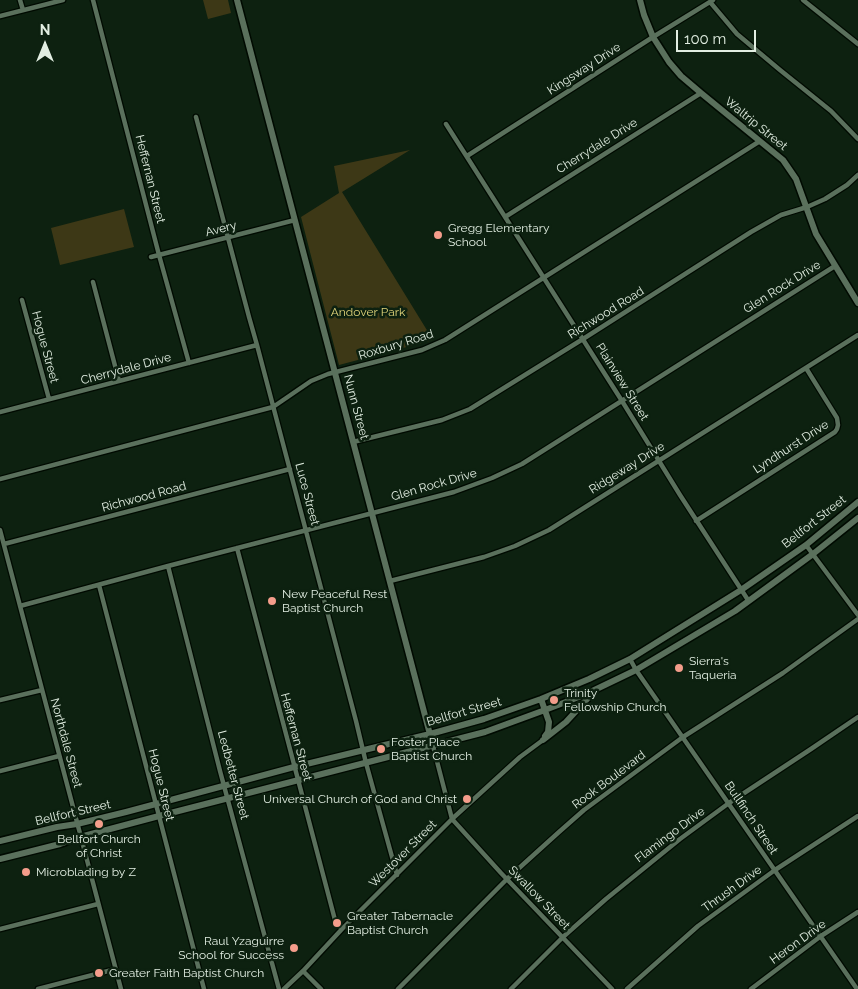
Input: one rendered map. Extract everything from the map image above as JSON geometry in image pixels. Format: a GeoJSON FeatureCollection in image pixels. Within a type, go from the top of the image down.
{"type":"FeatureCollection","features":[{"type":"Feature","properties":{"kind":"main road","name":"Nunn Street"},"geometry":{"type":"LineString","coordinates":[[237,0],[433,746]]}},
{"type":"Feature","properties":{"kind":"main road","name":"Waltrip Street"},"geometry":{"type":"LineString","coordinates":[[640,0],[653,37],[669,62],[681,76],[783,160],[796,179],[816,234],[858,303]]}},
{"type":"Feature","properties":{"kind":"main road","name":"Bellfort Street"},"geometry":{"type":"LineString","coordinates":[[0,841],[77,824],[430,734],[484,719],[541,699],[589,679],[630,658],[741,590],[806,545],[858,502]]}},
{"type":"Feature","properties":{"kind":"main road","name":"Bellfort Street"},"geometry":{"type":"LineString","coordinates":[[0,859],[486,732],[545,710],[636,670],[735,611],[813,554],[858,518]]}},
{"type":"Feature","properties":{"kind":"main road"},"geometry":{"type":"LineString","coordinates":[[543,740],[559,728],[602,686]]}},
{"type":"Feature","properties":{"kind":"main road"},"geometry":{"type":"LineString","coordinates":[[541,699],[549,722],[554,728],[559,728]]}},
{"type":"Feature","properties":{"kind":"main road"},"geometry":{"type":"LineString","coordinates":[[543,740],[548,732],[549,722]]}},
{"type":"Feature","properties":{"kind":"street"},"geometry":{"type":"LineString","coordinates":[[20,0],[23,10]]}},
{"type":"Feature","properties":{"kind":"street"},"geometry":{"type":"LineString","coordinates":[[0,16],[63,0]]}},
{"type":"Feature","properties":{"kind":"street","name":"Heffernan Street"},"geometry":{"type":"LineString","coordinates":[[94,0],[159,255],[189,363]]}},
{"type":"Feature","properties":{"kind":"street"},"geometry":{"type":"LineString","coordinates":[[803,0],[858,44]]}},
{"type":"Feature","properties":{"kind":"street"},"geometry":{"type":"LineString","coordinates":[[712,1],[737,34],[831,111],[858,140]]}},
{"type":"Feature","properties":{"kind":"street","name":"Kingsway Drive"},"geometry":{"type":"LineString","coordinates":[[467,156],[712,1]]}},
{"type":"Feature","properties":{"kind":"street","name":"Cherrydale Drive"},"geometry":{"type":"LineString","coordinates":[[505,216],[701,93]]}},
{"type":"Feature","properties":{"kind":"street","name":"Luce Street"},"geometry":{"type":"LineString","coordinates":[[196,117],[397,875]]}},
{"type":"Feature","properties":{"kind":"street","name":"Plainview Street"},"geometry":{"type":"LineString","coordinates":[[446,124],[748,600]]}},
{"type":"Feature","properties":{"kind":"street","name":"Roxbury Road"},"geometry":{"type":"LineString","coordinates":[[0,479],[273,407],[311,381],[328,374],[422,350],[445,340],[760,141]]}},
{"type":"Feature","properties":{"kind":"street","name":"Richwood Road"},"geometry":{"type":"LineString","coordinates":[[353,442],[442,420],[470,409],[752,232],[781,215],[807,207],[836,193],[858,175]]}},
{"type":"Feature","properties":{"kind":"street","name":"Avery"},"geometry":{"type":"LineString","coordinates":[[151,257],[295,220]]}},
{"type":"Feature","properties":{"kind":"street","name":"Glen Rock Drive"},"geometry":{"type":"LineString","coordinates":[[20,606],[454,492],[499,475],[522,464],[835,266]]}},
{"type":"Feature","properties":{"kind":"street"},"geometry":{"type":"LineString","coordinates":[[93,282],[119,381]]}},
{"type":"Feature","properties":{"kind":"street","name":"Hogue Street"},"geometry":{"type":"LineString","coordinates":[[22,300],[49,399]]}},
{"type":"Feature","properties":{"kind":"street","name":"Ridgeway Drive"},"geometry":{"type":"LineString","coordinates":[[390,581],[484,557],[515,546],[548,530],[858,334]]}},
{"type":"Feature","properties":{"kind":"street","name":"Cherrydale Drive"},"geometry":{"type":"LineString","coordinates":[[0,412],[258,345]]}},
{"type":"Feature","properties":{"kind":"street","name":"Lyndhurst Drive"},"geometry":{"type":"LineString","coordinates":[[696,520],[835,432],[838,425],[837,418],[806,368]]}},
{"type":"Feature","properties":{"kind":"street","name":"Richwood Road"},"geometry":{"type":"LineString","coordinates":[[4,544],[290,469]]}},
{"type":"Feature","properties":{"kind":"street","name":"Northdale Street"},"geometry":{"type":"LineString","coordinates":[[0,530],[121,989]]}},
{"type":"Feature","properties":{"kind":"street"},"geometry":{"type":"LineString","coordinates":[[806,545],[858,615]]}},
{"type":"Feature","properties":{"kind":"street","name":"Heffernan Street"},"geometry":{"type":"LineString","coordinates":[[237,548],[335,920],[342,929]]}},
{"type":"Feature","properties":{"kind":"street","name":"Ledbetter Street"},"geometry":{"type":"LineString","coordinates":[[168,566],[224,786],[279,989]]}},
{"type":"Feature","properties":{"kind":"street","name":"Hogue Street"},"geometry":{"type":"LineString","coordinates":[[99,585],[204,989]]}},
{"type":"Feature","properties":{"kind":"street","name":"Rook Boulevard"},"geometry":{"type":"LineString","coordinates":[[398,989],[507,879],[584,810],[683,737],[783,673],[858,619]]}},
{"type":"Feature","properties":{"kind":"street","name":"Bullfinch Street"},"geometry":{"type":"LineString","coordinates":[[630,658],[636,670],[857,989]]}},
{"type":"Feature","properties":{"kind":"street"},"geometry":{"type":"LineString","coordinates":[[0,700],[42,690]]}},
{"type":"Feature","properties":{"kind":"street","name":"Flamingo Drive"},"geometry":{"type":"LineString","coordinates":[[511,989],[563,937],[643,868],[729,803],[858,717]]}},
{"type":"Feature","properties":{"kind":"street","name":"Westover Street"},"geometry":{"type":"LineString","coordinates":[[284,989],[452,819],[543,740]]}},
{"type":"Feature","properties":{"kind":"street","name":"Nunn Street"},"geometry":{"type":"LineString","coordinates":[[433,746],[452,819]]}},
{"type":"Feature","properties":{"kind":"street"},"geometry":{"type":"LineString","coordinates":[[0,770],[59,756]]}},
{"type":"Feature","properties":{"kind":"street","name":"Thrush Drive"},"geometry":{"type":"LineString","coordinates":[[627,989],[698,926],[775,870],[858,816]]}},
{"type":"Feature","properties":{"kind":"street","name":"Swallow Street"},"geometry":{"type":"LineString","coordinates":[[452,819],[612,989]]}},
{"type":"Feature","properties":{"kind":"street"},"geometry":{"type":"LineString","coordinates":[[0,929],[98,904]]}},
{"type":"Feature","properties":{"kind":"street","name":"Heron Drive"},"geometry":{"type":"LineString","coordinates":[[751,989],[821,936],[858,912]]}},
{"type":"Feature","properties":{"kind":"street"},"geometry":{"type":"LineString","coordinates":[[38,989],[116,969]]}},
{"type":"Feature","properties":{"kind":"street"},"geometry":{"type":"LineString","coordinates":[[303,971],[321,989]]}},
{"type":"Feature","properties":{"kind":"green space"},"geometry":{"type":"Polygon","coordinates":[[[203,0],[228,0],[231,13],[208,19],[203,0]]]}},
{"type":"Feature","properties":{"kind":"green space","name":"Andover Park"},"geometry":{"type":"Polygon","coordinates":[[[410,150],[342,192],[433,340],[339,365],[301,217],[339,193],[334,166],[410,150]]]}},
{"type":"Feature","properties":{"kind":"green space"},"geometry":{"type":"Polygon","coordinates":[[[124,209],[134,247],[60,265],[51,228],[124,209]]]}},
{"type":"Feature","properties":{"kind":"place","name":"Gregg Elementary School"},"geometry":{"type":"Point","coordinates":[438,235]}},
{"type":"Feature","properties":{"kind":"place","name":"New Peaceful Rest Baptist Church"},"geometry":{"type":"Point","coordinates":[272,601]}},
{"type":"Feature","properties":{"kind":"place","name":"Sierra's Taqueria"},"geometry":{"type":"Point","coordinates":[679,668]}},
{"type":"Feature","properties":{"kind":"place","name":"Trinity Fellowship Church"},"geometry":{"type":"Point","coordinates":[554,700]}},
{"type":"Feature","properties":{"kind":"place","name":"Foster Place Baptist Church"},"geometry":{"type":"Point","coordinates":[381,749]}},
{"type":"Feature","properties":{"kind":"place","name":"Universal Church of God and Christ"},"geometry":{"type":"Point","coordinates":[467,799]}},
{"type":"Feature","properties":{"kind":"place","name":"Bellfort Church of Christ"},"geometry":{"type":"Point","coordinates":[99,824]}},
{"type":"Feature","properties":{"kind":"place","name":"Microblading by Z"},"geometry":{"type":"Point","coordinates":[26,872]}},
{"type":"Feature","properties":{"kind":"place","name":"Greater Tabernacle Baptist Church"},"geometry":{"type":"Point","coordinates":[337,923]}},
{"type":"Feature","properties":{"kind":"place","name":"Raul Yzaguirre School for Success"},"geometry":{"type":"Point","coordinates":[294,948]}},
{"type":"Feature","properties":{"kind":"place","name":"Greater Faith Baptist Church"},"geometry":{"type":"Point","coordinates":[99,973]}}]}
